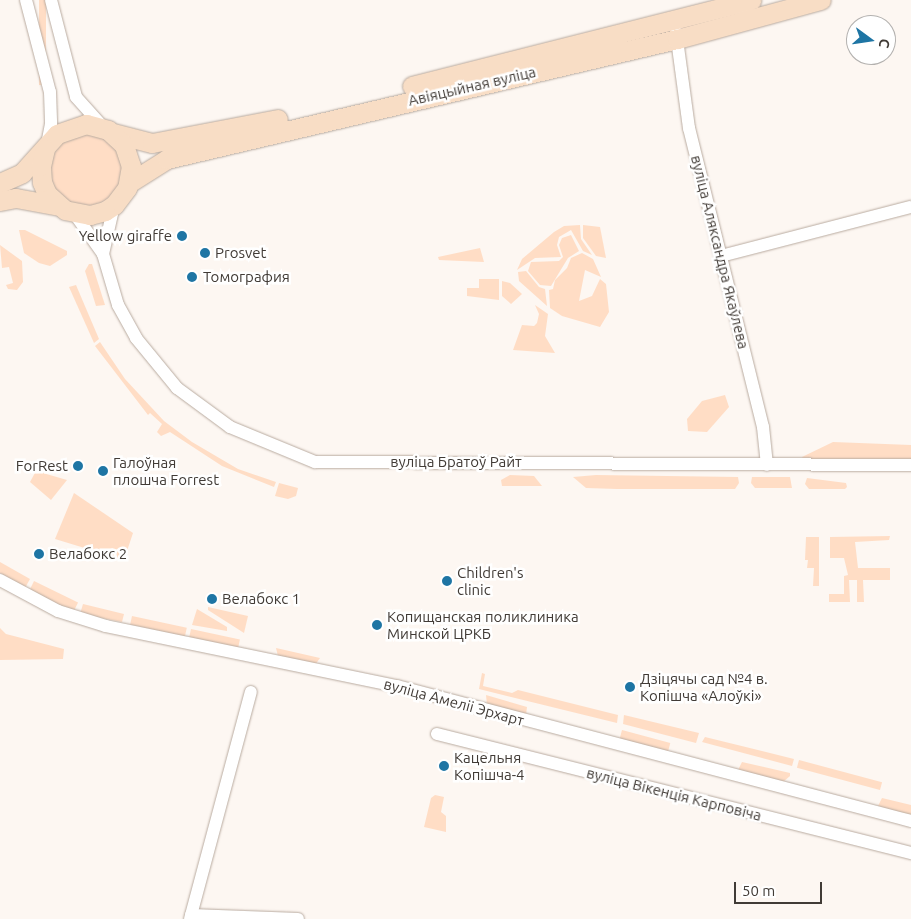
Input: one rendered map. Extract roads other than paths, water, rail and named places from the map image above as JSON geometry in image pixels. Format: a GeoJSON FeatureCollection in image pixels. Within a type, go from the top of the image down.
{"type":"FeatureCollection","features":[{"type":"Feature","properties":{"kind":"main road","name":"Авіяцыйная вуліца"},"geometry":{"type":"LineString","coordinates":[[108,130],[152,143],[293,116],[751,0]]}},
{"type":"Feature","properties":{"kind":"main road","name":"Авіяцыйная вуліца"},"geometry":{"type":"LineString","coordinates":[[129,183],[166,159],[677,39],[821,0]]}},
{"type":"Feature","properties":{"kind":"main road"},"geometry":{"type":"LineString","coordinates":[[0,183],[12,180],[22,173],[46,149],[57,134],[73,126],[93,124],[108,130],[129,155],[129,183],[114,205],[95,214],[66,210],[16,198],[0,201]]}},
{"type":"Feature","properties":{"kind":"main road"},"geometry":{"type":"LineString","coordinates":[[46,149],[41,166],[42,182],[47,194],[66,210]]}},
{"type":"Feature","properties":{"kind":"street"},"geometry":{"type":"LineString","coordinates":[[26,0],[50,92],[51,124],[46,149]]}},
{"type":"Feature","properties":{"kind":"street"},"geometry":{"type":"LineString","coordinates":[[51,0],[76,97],[108,130]]}},
{"type":"Feature","properties":{"kind":"street","name":"вуліца Аляксандра Якаўлева"},"geometry":{"type":"LineString","coordinates":[[676,20],[689,128],[763,427],[767,464]]}},
{"type":"Feature","properties":{"kind":"street"},"geometry":{"type":"LineString","coordinates":[[103,254],[114,205]]}},
{"type":"Feature","properties":{"kind":"street"},"geometry":{"type":"LineString","coordinates":[[721,256],[911,207]]}},
{"type":"Feature","properties":{"kind":"street"},"geometry":{"type":"LineString","coordinates":[[66,210],[103,254]]}},
{"type":"Feature","properties":{"kind":"street","name":"вуліца Братоў Райт"},"geometry":{"type":"LineString","coordinates":[[103,254],[118,305],[129,326],[143,349],[177,388],[230,427],[315,462],[911,465]]}},
{"type":"Feature","properties":{"kind":"street","name":"вуліца Амеліі Эрхарт"},"geometry":{"type":"LineString","coordinates":[[0,580],[58,611],[106,626],[397,686],[911,821]]}},
{"type":"Feature","properties":{"kind":"street"},"geometry":{"type":"LineString","coordinates":[[251,692],[190,917],[298,919]]}},
{"type":"Feature","properties":{"kind":"street","name":"вуліца Вікенція Карповіча"},"geometry":{"type":"LineString","coordinates":[[437,734],[911,853]]}},
{"type":"Feature","properties":{"kind":"place","name":"Yellow giraffe"},"geometry":{"type":"Point","coordinates":[182,236]}},
{"type":"Feature","properties":{"kind":"place","name":"Prosvet"},"geometry":{"type":"Point","coordinates":[205,253]}},
{"type":"Feature","properties":{"kind":"place","name":"Томография"},"geometry":{"type":"Point","coordinates":[192,277]}},
{"type":"Feature","properties":{"kind":"place","name":"ForRest"},"geometry":{"type":"Point","coordinates":[78,466]}},
{"type":"Feature","properties":{"kind":"place","name":"Галоўная плошча Forrest"},"geometry":{"type":"Point","coordinates":[103,471]}},
{"type":"Feature","properties":{"kind":"place","name":"Велабокс 2"},"geometry":{"type":"Point","coordinates":[39,554]}},
{"type":"Feature","properties":{"kind":"place","name":"Children's clinic"},"geometry":{"type":"Point","coordinates":[447,581]}},
{"type":"Feature","properties":{"kind":"place","name":"Велабокс 1"},"geometry":{"type":"Point","coordinates":[212,599]}},
{"type":"Feature","properties":{"kind":"place","name":"Копищанская поликлиника Минской ЦРКБ"},"geometry":{"type":"Point","coordinates":[377,625]}},
{"type":"Feature","properties":{"kind":"place","name":"Дзіцячы сад №4 в. Копішча «Алоўкі»"},"geometry":{"type":"Point","coordinates":[630,687]}},
{"type":"Feature","properties":{"kind":"place","name":"Кацельня Копішча-4"},"geometry":{"type":"Point","coordinates":[444,766]}}]}
